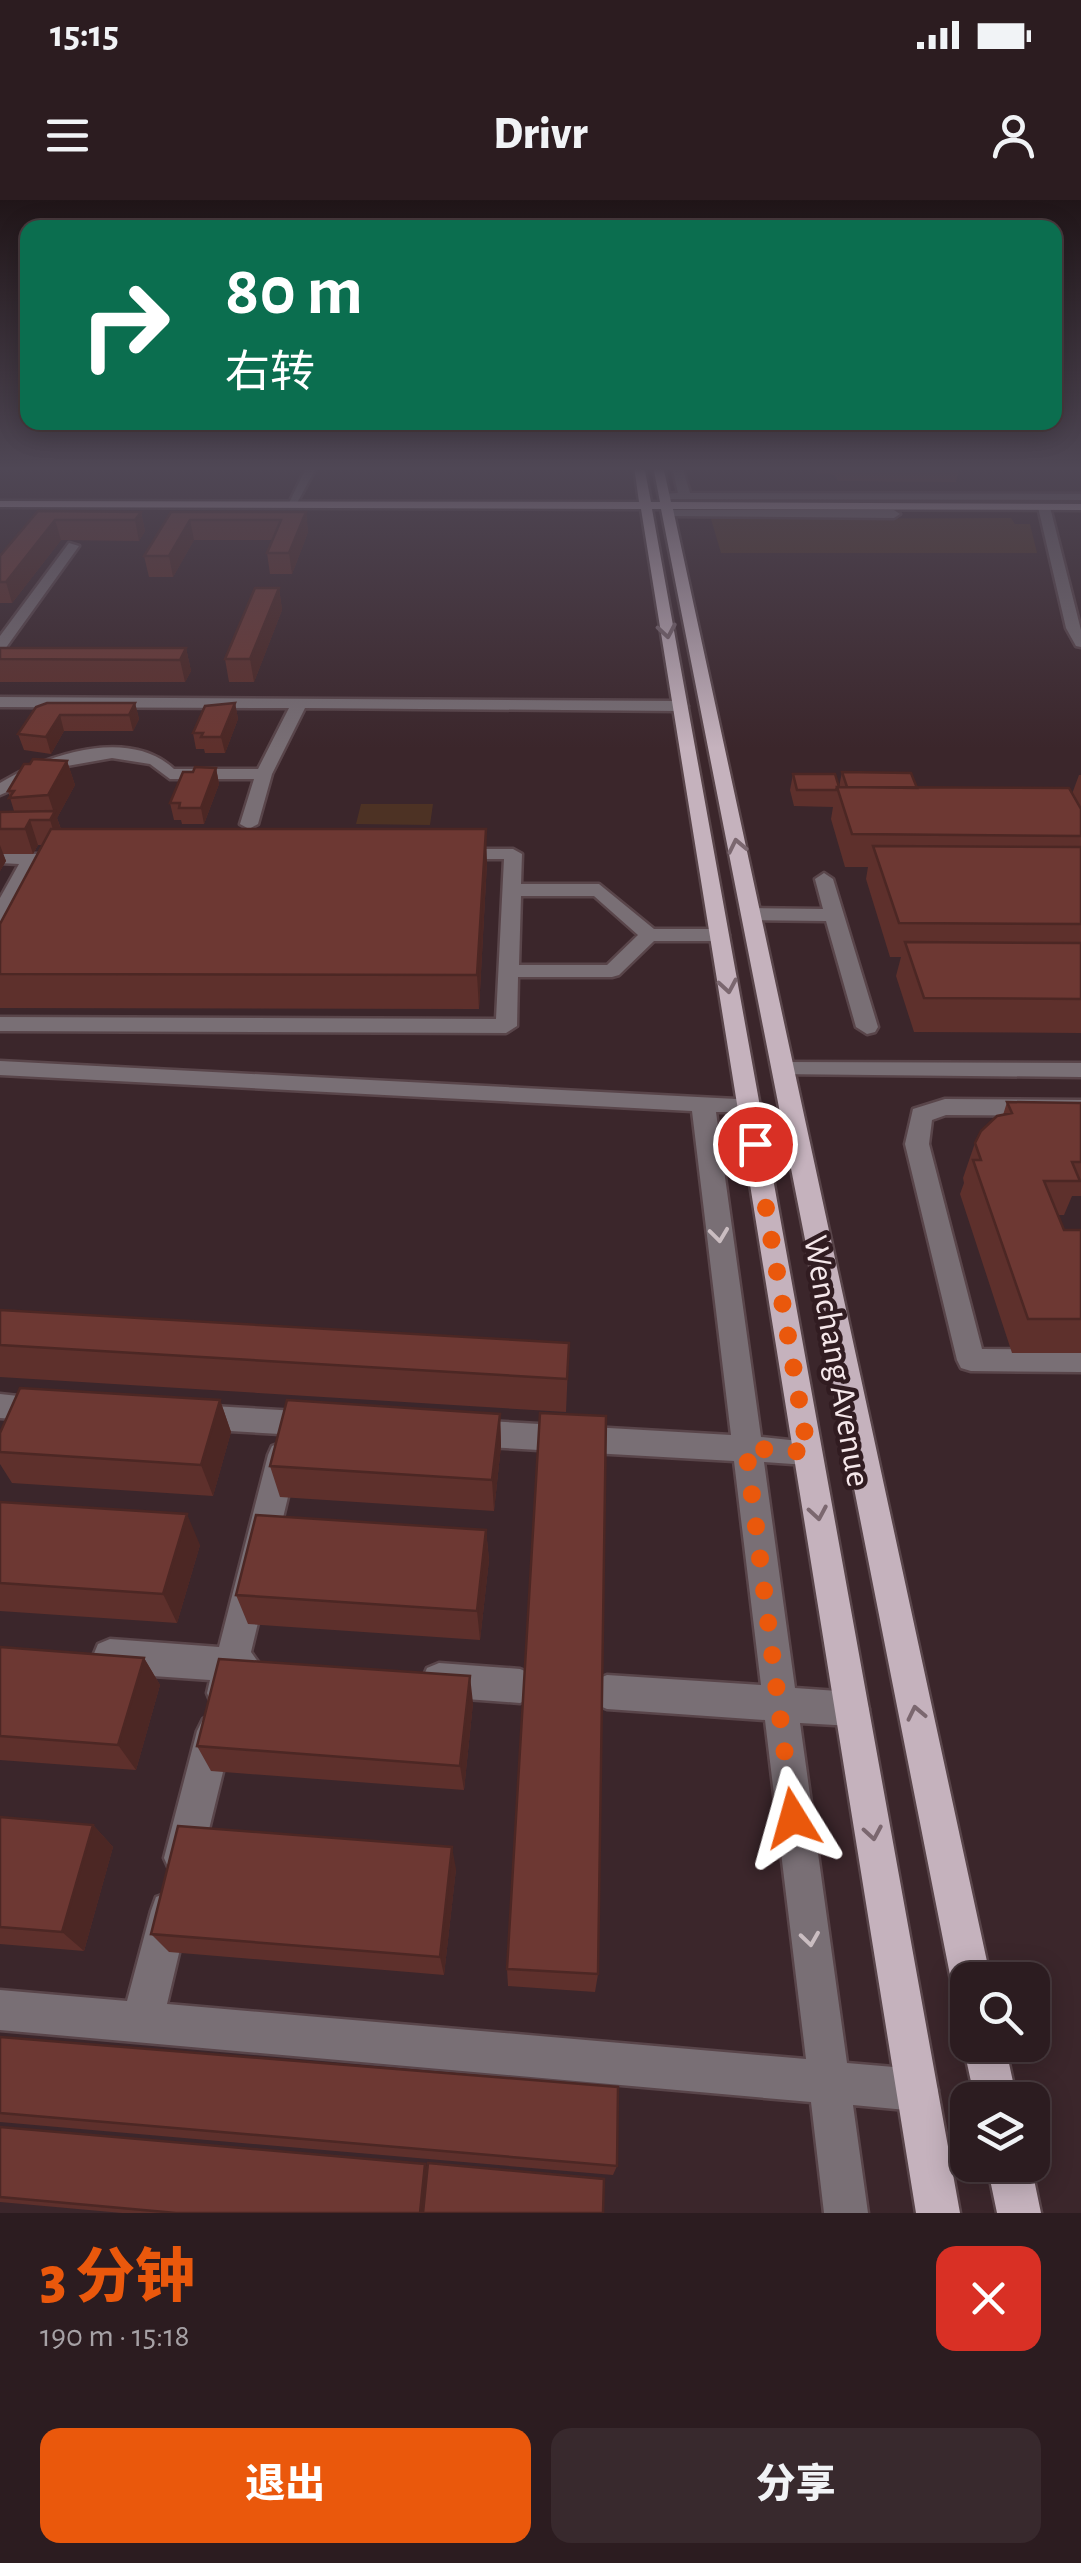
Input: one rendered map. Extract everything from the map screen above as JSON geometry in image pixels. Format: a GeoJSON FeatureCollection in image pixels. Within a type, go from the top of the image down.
{"type":"FeatureCollection","features":[{"type":"Feature","properties":{"kind":"main road","name":"Wenchang Avenue"},"geometry":{"type":"LineString","coordinates":[[668,560],[680,706],[938,2213]]}},
{"type":"Feature","properties":{"kind":"main road","name":"Wenchang Avenue"},"geometry":{"type":"LineString","coordinates":[[676,560],[967,1962]]}},
{"type":"Feature","properties":{"kind":"main road"},"geometry":{"type":"LineString","coordinates":[[1013,2182],[1019,2213]]}},
{"type":"Feature","properties":{"kind":"street"},"geometry":{"type":"LineString","coordinates":[[0,646],[63,560]]}},
{"type":"Feature","properties":{"kind":"street"},"geometry":{"type":"LineString","coordinates":[[1056,560],[1080,639]]}},
{"type":"Feature","properties":{"kind":"street"},"geometry":{"type":"LineString","coordinates":[[1062,582],[1081,582]]}},
{"type":"Feature","properties":{"kind":"street"},"geometry":{"type":"LineString","coordinates":[[0,616],[22,616]]}},
{"type":"Feature","properties":{"kind":"street"},"geometry":{"type":"LineString","coordinates":[[0,702],[680,706]]}},
{"type":"Feature","properties":{"kind":"street"},"geometry":{"type":"LineString","coordinates":[[249,824],[264,774],[299,704]]}},
{"type":"Feature","properties":{"kind":"street"},"geometry":{"type":"LineString","coordinates":[[0,790],[35,768],[101,755],[144,757],[161,762],[170,774],[264,774]]}},
{"type":"Feature","properties":{"kind":"street"},"geometry":{"type":"LineString","coordinates":[[0,858],[80,853]]}},
{"type":"Feature","properties":{"kind":"street"},"geometry":{"type":"LineString","coordinates":[[0,1024],[506,1026],[512,854],[434,854]]}},
{"type":"Feature","properties":{"kind":"street"},"geometry":{"type":"LineString","coordinates":[[0,916],[30,858]]}},
{"type":"Feature","properties":{"kind":"street"},"geometry":{"type":"LineString","coordinates":[[824,879],[866,1027]]}},
{"type":"Feature","properties":{"kind":"street"},"geometry":{"type":"LineString","coordinates":[[511,890],[599,890],[649,936],[719,936]]}},
{"type":"Feature","properties":{"kind":"street"},"geometry":{"type":"LineString","coordinates":[[751,914],[835,915]]}},
{"type":"Feature","properties":{"kind":"street"},"geometry":{"type":"LineString","coordinates":[[508,970],[612,971],[649,936]]}},
{"type":"Feature","properties":{"kind":"street"},"geometry":{"type":"LineString","coordinates":[[0,1068],[748,1106]]}},
{"type":"Feature","properties":{"kind":"street"},"geometry":{"type":"LineString","coordinates":[[783,1069],[1081,1070]]}},
{"type":"Feature","properties":{"kind":"street"},"geometry":{"type":"LineString","coordinates":[[703,1104],[846,2213]]}},
{"type":"Feature","properties":{"kind":"street"},"geometry":{"type":"LineString","coordinates":[[1081,1108],[945,1108],[921,1115],[917,1134],[971,1360],[1081,1361]]}},
{"type":"Feature","properties":{"kind":"street"},"geometry":{"type":"LineString","coordinates":[[13,1439],[13,1407],[64,1410]]}},
{"type":"Feature","properties":{"kind":"street"},"geometry":{"type":"LineString","coordinates":[[159,1415],[351,1426]]}},
{"type":"Feature","properties":{"kind":"street"},"geometry":{"type":"LineString","coordinates":[[142,2023],[291,1422]]}},
{"type":"Feature","properties":{"kind":"street"},"geometry":{"type":"LineString","coordinates":[[450,1432],[808,1452]]}},
{"type":"Feature","properties":{"kind":"street"},"geometry":{"type":"LineString","coordinates":[[77,1654],[270,1668]]}},
{"type":"Feature","properties":{"kind":"street"},"geometry":{"type":"LineString","coordinates":[[404,1678],[520,1686]]}},
{"type":"Feature","properties":{"kind":"street"},"geometry":{"type":"LineString","coordinates":[[607,1692],[852,1710]]}},
{"type":"Feature","properties":{"kind":"street"},"geometry":{"type":"LineString","coordinates":[[0,2010],[917,2090]]}},
{"type":"Feature","properties":{"kind":"shaded area"},"geometry":{"type":"Polygon","coordinates":[[[361,804],[433,804],[430,825],[356,824],[361,804]]]}},
{"type":"Feature","properties":{"kind":"building"},"geometry":{"type":"Polygon","coordinates":[[[0,560],[23,560],[6,582],[0,582],[0,560]]]}},
{"type":"Feature","properties":{"kind":"building"},"geometry":{"type":"Polygon","coordinates":[[[255,588],[279,588],[250,659],[225,659],[255,588]]]}},
{"type":"Feature","properties":{"kind":"building"},"geometry":{"type":"Polygon","coordinates":[[[0,648],[186,648],[180,660],[0,659],[0,648]]]}},
{"type":"Feature","properties":{"kind":"building"},"geometry":{"type":"Polygon","coordinates":[[[47,703],[135,703],[129,715],[60,715],[46,737],[18,734],[36,707],[47,703]]]}},
{"type":"Feature","properties":{"kind":"building"},"geometry":{"type":"Polygon","coordinates":[[[235,703],[221,737],[193,733],[205,706],[235,703]]]}},
{"type":"Feature","properties":{"kind":"building"},"geometry":{"type":"Polygon","coordinates":[[[33,759],[67,761],[48,795],[9,798],[14,791],[8,791],[24,764],[33,759]]]}},
{"type":"Feature","properties":{"kind":"building"},"geometry":{"type":"Polygon","coordinates":[[[195,767],[216,768],[201,808],[179,808],[180,803],[170,803],[183,772],[193,772],[195,767]]]}},
{"type":"Feature","properties":{"kind":"building"},"geometry":{"type":"Polygon","coordinates":[[[842,772],[911,773],[917,788],[847,787],[842,772]]]}},
{"type":"Feature","properties":{"kind":"building"},"geometry":{"type":"Polygon","coordinates":[[[793,774],[835,774],[839,787],[797,790],[793,774]]]}},
{"type":"Feature","properties":{"kind":"building"},"geometry":{"type":"Polygon","coordinates":[[[837,787],[1069,788],[1081,809],[1081,836],[852,834],[837,787]]]}},
{"type":"Feature","properties":{"kind":"building"},"geometry":{"type":"Polygon","coordinates":[[[55,811],[50,820],[30,820],[25,829],[0,829],[0,812],[55,811]]]}},
{"type":"Feature","properties":{"kind":"building"},"geometry":{"type":"Polygon","coordinates":[[[51,829],[486,829],[477,975],[0,974],[0,924],[51,829]]]}},
{"type":"Feature","properties":{"kind":"building"},"geometry":{"type":"Polygon","coordinates":[[[873,846],[1081,847],[1081,924],[899,923],[873,846]]]}},
{"type":"Feature","properties":{"kind":"building"},"geometry":{"type":"Polygon","coordinates":[[[905,942],[1081,943],[1081,999],[924,998],[905,942]]]}},
{"type":"Feature","properties":{"kind":"building"},"geometry":{"type":"Polygon","coordinates":[[[1007,1102],[1081,1103],[1081,1162],[1072,1162],[1080,1181],[1044,1181],[1064,1230],[1081,1230],[1081,1319],[1028,1319],[973,1160],[981,1160],[975,1143],[981,1131],[997,1116],[1012,1113],[1007,1102]]]}},
{"type":"Feature","properties":{"kind":"building"},"geometry":{"type":"Polygon","coordinates":[[[0,1310],[569,1343],[567,1379],[0,1345],[0,1310]]]}},
{"type":"Feature","properties":{"kind":"building"},"geometry":{"type":"Polygon","coordinates":[[[20,1388],[220,1400],[201,1465],[0,1452],[0,1433],[20,1388]]]}},
{"type":"Feature","properties":{"kind":"building"},"geometry":{"type":"Polygon","coordinates":[[[287,1400],[500,1414],[492,1480],[270,1466],[287,1400]]]}},
{"type":"Feature","properties":{"kind":"building"},"geometry":{"type":"Polygon","coordinates":[[[540,1413],[606,1416],[598,1974],[507,1969],[540,1413]]]}},
{"type":"Feature","properties":{"kind":"building"},"geometry":{"type":"Polygon","coordinates":[[[0,1502],[187,1514],[163,1594],[0,1583],[0,1502]]]}},
{"type":"Feature","properties":{"kind":"building"},"geometry":{"type":"Polygon","coordinates":[[[256,1515],[486,1530],[477,1611],[236,1595],[256,1515]]]}},
{"type":"Feature","properties":{"kind":"building"},"geometry":{"type":"Polygon","coordinates":[[[0,1647],[144,1658],[118,1745],[0,1736],[0,1647]]]}},
{"type":"Feature","properties":{"kind":"building"},"geometry":{"type":"Polygon","coordinates":[[[219,1659],[470,1676],[460,1766],[197,1746],[219,1659]]]}},
{"type":"Feature","properties":{"kind":"building"},"geometry":{"type":"Polygon","coordinates":[[[0,1817],[93,1825],[62,1932],[0,1927],[0,1817]]]}},
{"type":"Feature","properties":{"kind":"building"},"geometry":{"type":"Polygon","coordinates":[[[178,1826],[452,1847],[440,1957],[151,1934],[178,1826]]]}},
{"type":"Feature","properties":{"kind":"building"},"geometry":{"type":"Polygon","coordinates":[[[0,2037],[618,2087],[617,2166],[0,2113],[0,2037]]]}},
{"type":"Feature","properties":{"kind":"building"},"geometry":{"type":"Polygon","coordinates":[[[0,2127],[425,2164],[420,2213],[176,2213],[0,2197],[0,2127]]]}},
{"type":"Feature","properties":{"kind":"building"},"geometry":{"type":"Polygon","coordinates":[[[428,2163],[604,2179],[603,2213],[423,2213],[428,2163]]]}},
{"type":"Feature","properties":{"kind":"route"},"geometry":{"type":"LineString","coordinates":[[755,1144],[808,1452],[746,1448],[793,1818]]}}]}
